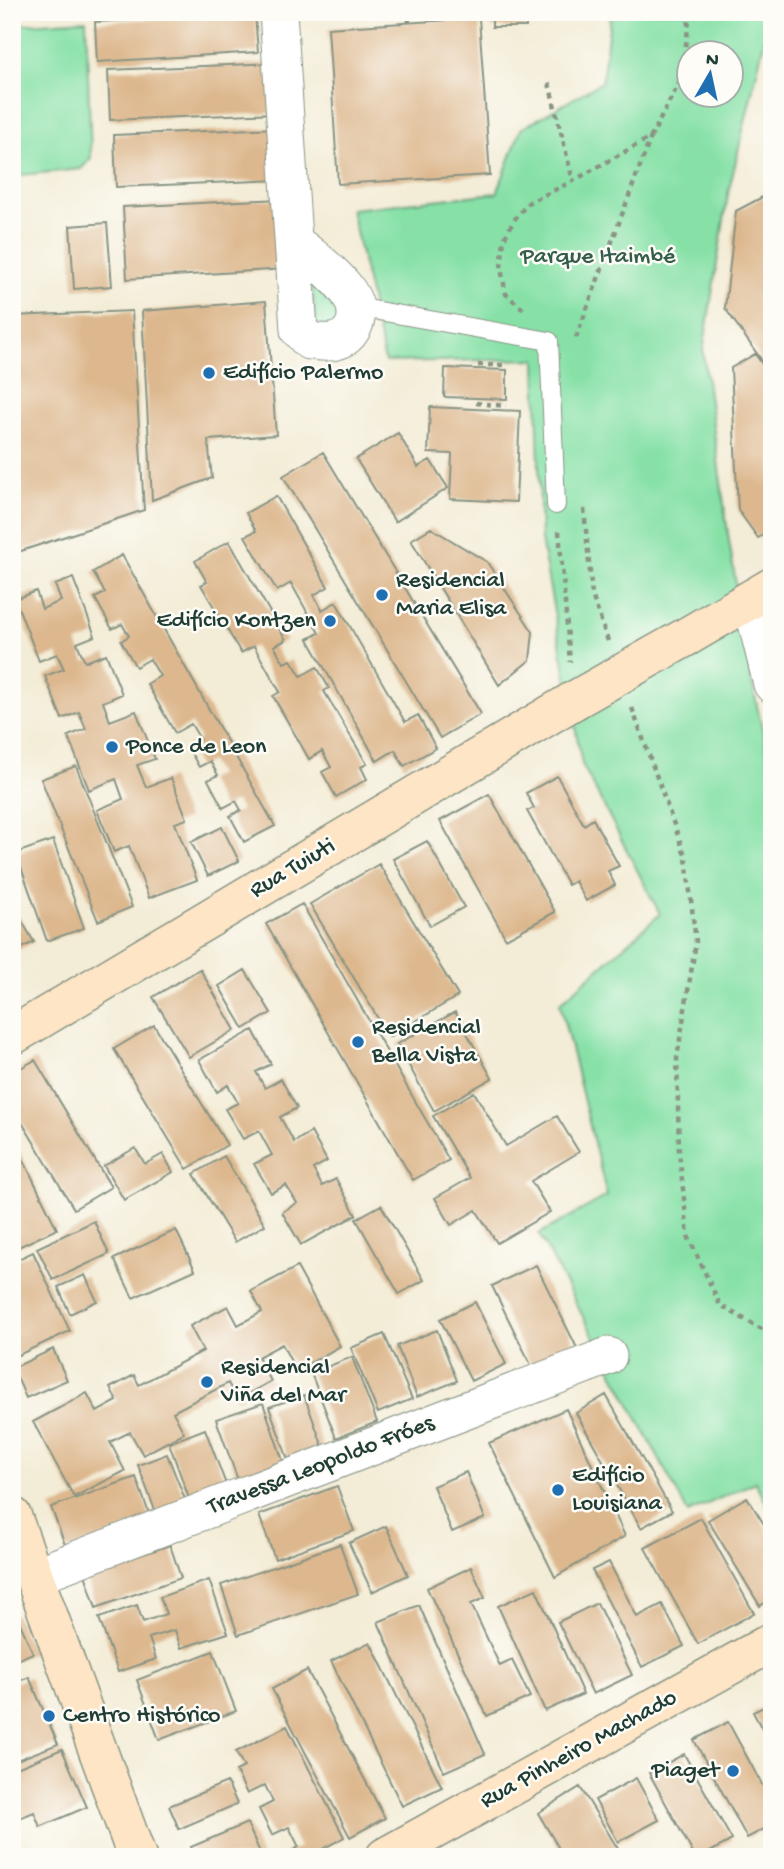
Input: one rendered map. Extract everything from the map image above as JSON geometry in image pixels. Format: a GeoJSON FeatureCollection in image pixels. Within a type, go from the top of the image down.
{"type":"FeatureCollection","features":[{"type":"Feature","properties":{"kind":"street"},"geometry":{"type":"LineString","coordinates":[[278,12],[299,330],[309,341],[331,344],[349,334],[358,320],[355,300],[336,278],[294,242]]}},
{"type":"Feature","properties":{"kind":"street"},"geometry":{"type":"LineString","coordinates":[[761,593],[772,684]]}},
{"type":"Feature","properties":{"kind":"street","name":"Rua Tuiuti"},"geometry":{"type":"LineString","coordinates":[[12,1037],[573,701],[761,593]]}},
{"type":"Feature","properties":{"kind":"street","name":"Travessa Leopoldo Fróes"},"geometry":{"type":"LineString","coordinates":[[34,1576],[608,1356]]}},
{"type":"Feature","properties":{"kind":"street"},"geometry":{"type":"LineString","coordinates":[[12,1516],[136,1857]]}},
{"type":"Feature","properties":{"kind":"street","name":"Rua Pinheiro Machado"},"geometry":{"type":"LineString","coordinates":[[386,1857],[772,1642]]}},
{"type":"Feature","properties":{"kind":"lane"},"geometry":{"type":"LineString","coordinates":[[356,307],[549,335],[556,505]]}},
{"type":"Feature","properties":{"kind":"path"},"geometry":{"type":"LineString","coordinates":[[142,16],[198,12]]}},
{"type":"Feature","properties":{"kind":"path"},"geometry":{"type":"LineString","coordinates":[[409,22],[408,14],[436,12]]}},
{"type":"Feature","properties":{"kind":"path"},"geometry":{"type":"LineString","coordinates":[[549,83],[573,181]]}},
{"type":"Feature","properties":{"kind":"path"},"geometry":{"type":"LineString","coordinates":[[576,339],[651,137]]}},
{"type":"Feature","properties":{"kind":"path"},"geometry":{"type":"LineString","coordinates":[[478,365],[508,365]]}},
{"type":"Feature","properties":{"kind":"path"},"geometry":{"type":"LineString","coordinates":[[476,403],[506,406]]}},
{"type":"Feature","properties":{"kind":"path"},"geometry":{"type":"LineString","coordinates":[[556,505],[573,701]]}},
{"type":"Feature","properties":{"kind":"green space","name":"Parque Itaimbé"},"geometry":{"type":"Polygon","coordinates":[[[611,12],[771,12],[728,194],[703,351],[752,683],[772,774],[772,1513],[755,1482],[688,1513],[539,1234],[607,1196],[560,1003],[660,914],[582,764],[541,540],[536,359],[385,362],[351,209],[497,193],[521,129],[602,82],[611,12]]]}},
{"type":"Feature","properties":{"kind":"green space"},"geometry":{"type":"Polygon","coordinates":[[[86,20],[91,158],[81,169],[12,176],[12,25],[86,20]]]}},
{"type":"Feature","properties":{"kind":"green space"},"geometry":{"type":"Polygon","coordinates":[[[309,267],[342,301],[337,327],[317,328],[309,267]]]}},
{"type":"Feature","properties":{"kind":"building"},"geometry":{"type":"Polygon","coordinates":[[[492,12],[526,12],[526,27],[492,27],[492,12]]]}},
{"type":"Feature","properties":{"kind":"building"},"geometry":{"type":"Polygon","coordinates":[[[255,14],[258,52],[97,62],[95,22],[255,14]]]}},
{"type":"Feature","properties":{"kind":"building"},"geometry":{"type":"Polygon","coordinates":[[[479,18],[490,175],[338,184],[328,28],[479,18]]]}},
{"type":"Feature","properties":{"kind":"building"},"geometry":{"type":"Polygon","coordinates":[[[274,63],[276,113],[110,120],[108,70],[274,63]]]}},
{"type":"Feature","properties":{"kind":"building"},"geometry":{"type":"Polygon","coordinates":[[[277,128],[279,180],[116,187],[114,135],[277,128]]]}},
{"type":"Feature","properties":{"kind":"building"},"geometry":{"type":"Polygon","coordinates":[[[772,192],[772,375],[725,308],[736,211],[772,192]]]}},
{"type":"Feature","properties":{"kind":"building"},"geometry":{"type":"Polygon","coordinates":[[[280,199],[285,269],[127,279],[123,207],[280,199]]]}},
{"type":"Feature","properties":{"kind":"building"},"geometry":{"type":"Polygon","coordinates":[[[107,223],[112,286],[74,289],[70,226],[107,223]]]}},
{"type":"Feature","properties":{"kind":"building","name":"Edifício Palermo"},"geometry":{"type":"Polygon","coordinates":[[[266,301],[276,435],[208,440],[212,478],[152,500],[142,311],[266,301]]]}},
{"type":"Feature","properties":{"kind":"building"},"geometry":{"type":"Polygon","coordinates":[[[132,311],[144,510],[12,554],[12,316],[132,311]]]}},
{"type":"Feature","properties":{"kind":"building"},"geometry":{"type":"Polygon","coordinates":[[[755,354],[772,378],[772,530],[758,538],[738,510],[731,368],[755,354]]]}},
{"type":"Feature","properties":{"kind":"building"},"geometry":{"type":"Polygon","coordinates":[[[445,368],[507,370],[507,399],[444,397],[445,368]]]}},
{"type":"Feature","properties":{"kind":"building"},"geometry":{"type":"Polygon","coordinates":[[[430,407],[520,411],[516,502],[450,499],[452,454],[428,453],[430,407]]]}},
{"type":"Feature","properties":{"kind":"building"},"geometry":{"type":"Polygon","coordinates":[[[398,433],[418,467],[430,460],[448,488],[395,522],[356,459],[398,433]]]}},
{"type":"Feature","properties":{"kind":"building","name":"Residencial Maria Elisa"},"geometry":{"type":"Polygon","coordinates":[[[323,452],[481,714],[440,738],[283,476],[323,452]]]}},
{"type":"Feature","properties":{"kind":"building","name":"Edifício Kontzen"},"geometry":{"type":"Polygon","coordinates":[[[276,496],[328,587],[314,595],[322,610],[336,602],[405,722],[418,715],[436,748],[404,766],[395,750],[377,761],[308,639],[319,633],[291,583],[277,591],[245,536],[256,531],[246,513],[276,496]]]}},
{"type":"Feature","properties":{"kind":"building"},"geometry":{"type":"Polygon","coordinates":[[[431,528],[487,562],[533,632],[530,660],[499,685],[411,540],[431,528]]]}},
{"type":"Feature","properties":{"kind":"building"},"geometry":{"type":"Polygon","coordinates":[[[229,541],[286,640],[274,646],[284,663],[291,660],[301,676],[317,667],[329,688],[324,691],[367,764],[361,767],[367,779],[336,797],[322,772],[331,767],[322,751],[309,759],[273,696],[280,692],[254,646],[241,653],[201,585],[207,582],[195,561],[229,541]]]}},
{"type":"Feature","properties":{"kind":"building"},"geometry":{"type":"Polygon","coordinates":[[[122,555],[275,826],[244,842],[230,816],[241,810],[236,801],[223,808],[208,780],[218,775],[210,761],[199,767],[187,746],[200,739],[191,724],[175,733],[147,684],[160,676],[150,659],[136,667],[121,641],[129,636],[122,624],[112,629],[95,598],[105,593],[93,572],[122,555]]]}},
{"type":"Feature","properties":{"kind":"building","name":"Ponce de Leon"},"geometry":{"type":"Polygon","coordinates":[[[73,578],[95,636],[77,643],[85,662],[106,654],[122,694],[103,702],[110,721],[136,711],[155,759],[137,765],[146,787],[171,778],[187,819],[175,823],[197,880],[149,898],[129,846],[114,852],[97,810],[123,799],[116,779],[89,790],[68,736],[86,729],[79,712],[62,719],[45,676],[64,669],[57,654],[39,661],[15,599],[36,591],[42,609],[61,601],[55,585],[73,578]]]}},
{"type":"Feature","properties":{"kind":"building"},"geometry":{"type":"Polygon","coordinates":[[[76,766],[132,907],[98,921],[41,779],[76,766]]]}},
{"type":"Feature","properties":{"kind":"building"},"geometry":{"type":"Polygon","coordinates":[[[557,776],[584,825],[593,819],[619,866],[608,871],[615,885],[586,901],[575,881],[568,885],[527,811],[534,808],[526,793],[557,776]]]}},
{"type":"Feature","properties":{"kind":"building"},"geometry":{"type":"Polygon","coordinates":[[[489,794],[555,912],[506,939],[440,821],[489,794]]]}},
{"type":"Feature","properties":{"kind":"building"},"geometry":{"type":"Polygon","coordinates":[[[222,827],[239,861],[208,876],[191,842],[222,827]]]}},
{"type":"Feature","properties":{"kind":"building"},"geometry":{"type":"Polygon","coordinates":[[[53,840],[84,928],[47,941],[16,853],[53,840]]]}},
{"type":"Feature","properties":{"kind":"building"},"geometry":{"type":"Polygon","coordinates":[[[427,841],[464,907],[430,926],[393,859],[427,841]]]}},
{"type":"Feature","properties":{"kind":"building"},"geometry":{"type":"Polygon","coordinates":[[[379,864],[458,996],[389,1037],[310,904],[379,864]]]}},
{"type":"Feature","properties":{"kind":"building","name":"Residencial Bella Vista"},"geometry":{"type":"Polygon","coordinates":[[[302,904],[449,1160],[413,1180],[266,924],[302,904]]]}},
{"type":"Feature","properties":{"kind":"building"},"geometry":{"type":"Polygon","coordinates":[[[15,909],[34,942],[12,953],[12,910],[15,909]]]}},
{"type":"Feature","properties":{"kind":"building"},"geometry":{"type":"Polygon","coordinates":[[[200,969],[235,1030],[189,1057],[153,997],[200,969]]]}},
{"type":"Feature","properties":{"kind":"building"},"geometry":{"type":"Polygon","coordinates":[[[245,970],[271,1013],[244,1029],[219,986],[245,970]]]}},
{"type":"Feature","properties":{"kind":"building"},"geometry":{"type":"Polygon","coordinates":[[[455,1012],[492,1078],[434,1111],[397,1044],[455,1012]]]}},
{"type":"Feature","properties":{"kind":"building"},"geometry":{"type":"Polygon","coordinates":[[[154,1025],[227,1145],[187,1169],[114,1049],[154,1025]]]}},
{"type":"Feature","properties":{"kind":"building"},"geometry":{"type":"Polygon","coordinates":[[[253,1030],[271,1064],[256,1072],[265,1088],[281,1079],[297,1108],[280,1117],[294,1142],[311,1132],[327,1161],[313,1169],[322,1186],[336,1179],[356,1215],[301,1245],[282,1212],[297,1203],[286,1185],[271,1193],[254,1164],[272,1155],[259,1131],[243,1139],[225,1109],[238,1103],[228,1085],[217,1092],[199,1060],[253,1030]]]}},
{"type":"Feature","properties":{"kind":"building"},"geometry":{"type":"Polygon","coordinates":[[[35,1060],[111,1187],[74,1209],[12,1106],[12,1073],[35,1060]]]}},
{"type":"Feature","properties":{"kind":"building"},"geometry":{"type":"Polygon","coordinates":[[[474,1092],[506,1146],[557,1116],[579,1152],[531,1181],[550,1212],[497,1243],[476,1210],[451,1225],[435,1198],[470,1178],[433,1116],[474,1092]]]}},
{"type":"Feature","properties":{"kind":"building"},"geometry":{"type":"Polygon","coordinates":[[[12,1136],[57,1229],[12,1250],[12,1136]]]}},
{"type":"Feature","properties":{"kind":"building"},"geometry":{"type":"Polygon","coordinates":[[[135,1148],[145,1164],[163,1154],[173,1172],[124,1200],[104,1166],[135,1148]]]}},
{"type":"Feature","properties":{"kind":"building"},"geometry":{"type":"Polygon","coordinates":[[[224,1156],[265,1225],[235,1242],[194,1174],[224,1156]]]}},
{"type":"Feature","properties":{"kind":"building"},"geometry":{"type":"Polygon","coordinates":[[[381,1205],[424,1280],[399,1294],[356,1219],[381,1205]]]}},
{"type":"Feature","properties":{"kind":"building"},"geometry":{"type":"Polygon","coordinates":[[[94,1221],[109,1254],[53,1280],[37,1248],[94,1221]]]}},
{"type":"Feature","properties":{"kind":"building"},"geometry":{"type":"Polygon","coordinates":[[[176,1230],[195,1270],[133,1298],[114,1259],[176,1230]]]}},
{"type":"Feature","properties":{"kind":"building"},"geometry":{"type":"Polygon","coordinates":[[[33,1252],[70,1331],[12,1358],[12,1262],[33,1252]]]}},
{"type":"Feature","properties":{"kind":"building"},"geometry":{"type":"Polygon","coordinates":[[[536,1265],[577,1348],[533,1369],[492,1286],[536,1265]]]}},
{"type":"Feature","properties":{"kind":"building","name":"Residencial Viña del Mar"},"geometry":{"type":"Polygon","coordinates":[[[297,1267],[340,1346],[296,1371],[282,1344],[258,1357],[271,1381],[237,1400],[228,1383],[173,1412],[184,1433],[143,1455],[130,1432],[110,1442],[125,1471],[74,1497],[33,1422],[87,1393],[97,1412],[117,1401],[110,1388],[134,1375],[139,1385],[203,1351],[190,1326],[228,1306],[238,1325],[262,1312],[251,1291],[297,1267]]]}},
{"type":"Feature","properties":{"kind":"building"},"geometry":{"type":"Polygon","coordinates":[[[85,1275],[97,1301],[70,1314],[58,1287],[85,1275]]]}},
{"type":"Feature","properties":{"kind":"building"},"geometry":{"type":"Polygon","coordinates":[[[475,1302],[506,1364],[471,1381],[440,1319],[475,1302]]]}},
{"type":"Feature","properties":{"kind":"building"},"geometry":{"type":"Polygon","coordinates":[[[437,1330],[457,1381],[417,1397],[397,1346],[437,1330]]]}},
{"type":"Feature","properties":{"kind":"building"},"geometry":{"type":"Polygon","coordinates":[[[384,1334],[412,1399],[378,1413],[351,1348],[384,1334]]]}},
{"type":"Feature","properties":{"kind":"building"},"geometry":{"type":"Polygon","coordinates":[[[53,1349],[67,1380],[26,1398],[13,1368],[53,1349]]]}},
{"type":"Feature","properties":{"kind":"building"},"geometry":{"type":"Polygon","coordinates":[[[352,1357],[377,1422],[336,1438],[311,1373],[352,1357]]]}},
{"type":"Feature","properties":{"kind":"building"},"geometry":{"type":"Polygon","coordinates":[[[304,1395],[324,1450],[289,1462],[269,1407],[304,1395]]]}},
{"type":"Feature","properties":{"kind":"building"},"geometry":{"type":"Polygon","coordinates":[[[606,1395],[672,1511],[641,1528],[576,1413],[606,1395]]]}},
{"type":"Feature","properties":{"kind":"building"},"geometry":{"type":"Polygon","coordinates":[[[263,1403],[285,1467],[239,1483],[216,1419],[263,1403]]]}},
{"type":"Feature","properties":{"kind":"building","name":"Edifício Louisiana"},"geometry":{"type":"Polygon","coordinates":[[[566,1409],[625,1536],[555,1577],[489,1443],[566,1409]]]}},
{"type":"Feature","properties":{"kind":"building"},"geometry":{"type":"Polygon","coordinates":[[[205,1429],[228,1490],[191,1504],[169,1443],[205,1429]]]}},
{"type":"Feature","properties":{"kind":"building"},"geometry":{"type":"Polygon","coordinates":[[[167,1454],[186,1502],[156,1513],[138,1465],[167,1454]]]}},
{"type":"Feature","properties":{"kind":"building"},"geometry":{"type":"Polygon","coordinates":[[[466,1472],[485,1518],[452,1532],[433,1486],[466,1472]]]}},
{"type":"Feature","properties":{"kind":"building"},"geometry":{"type":"Polygon","coordinates":[[[136,1477],[151,1519],[67,1550],[51,1507],[136,1477]]]}},
{"type":"Feature","properties":{"kind":"building"},"geometry":{"type":"Polygon","coordinates":[[[337,1486],[354,1531],[275,1559],[259,1515],[337,1486]]]}},
{"type":"Feature","properties":{"kind":"building"},"geometry":{"type":"Polygon","coordinates":[[[747,1497],[772,1537],[772,1598],[760,1606],[708,1520],[747,1497]]]}},
{"type":"Feature","properties":{"kind":"building"},"geometry":{"type":"Polygon","coordinates":[[[701,1518],[754,1613],[698,1644],[645,1548],[701,1518]]]}},
{"type":"Feature","properties":{"kind":"building"},"geometry":{"type":"Polygon","coordinates":[[[386,1526],[408,1575],[372,1592],[349,1543],[386,1526]]]}},
{"type":"Feature","properties":{"kind":"building"},"geometry":{"type":"Polygon","coordinates":[[[340,1544],[358,1594],[238,1635],[221,1585],[340,1544]]]}},
{"type":"Feature","properties":{"kind":"building"},"geometry":{"type":"Polygon","coordinates":[[[170,1545],[181,1578],[96,1608],[85,1574],[170,1545]]]}},
{"type":"Feature","properties":{"kind":"building"},"geometry":{"type":"Polygon","coordinates":[[[609,1562],[637,1617],[662,1604],[684,1646],[642,1667],[592,1570],[609,1562]]]}},
{"type":"Feature","properties":{"kind":"building"},"geometry":{"type":"Polygon","coordinates":[[[471,1567],[485,1598],[471,1604],[500,1666],[512,1660],[530,1697],[487,1716],[427,1588],[471,1567]]]}},
{"type":"Feature","properties":{"kind":"building"},"geometry":{"type":"Polygon","coordinates":[[[209,1580],[228,1633],[181,1648],[175,1630],[149,1638],[156,1659],[118,1672],[99,1618],[137,1605],[143,1622],[166,1614],[160,1597],[209,1580]]]}},
{"type":"Feature","properties":{"kind":"building"},"geometry":{"type":"Polygon","coordinates":[[[536,1589],[583,1694],[545,1711],[498,1606],[536,1589]]]}},
{"type":"Feature","properties":{"kind":"building"},"geometry":{"type":"Polygon","coordinates":[[[597,1603],[632,1675],[593,1694],[558,1622],[597,1603]]]}},
{"type":"Feature","properties":{"kind":"building"},"geometry":{"type":"Polygon","coordinates":[[[419,1605],[485,1754],[444,1772],[378,1622],[419,1605]]]}},
{"type":"Feature","properties":{"kind":"building"},"geometry":{"type":"Polygon","coordinates":[[[16,1614],[33,1653],[12,1662],[12,1616],[16,1614]]]}},
{"type":"Feature","properties":{"kind":"building"},"geometry":{"type":"Polygon","coordinates":[[[370,1642],[442,1787],[402,1806],[331,1661],[370,1642]]]}},
{"type":"Feature","properties":{"kind":"building"},"geometry":{"type":"Polygon","coordinates":[[[213,1651],[236,1711],[159,1740],[137,1680],[213,1651]]]}},
{"type":"Feature","properties":{"kind":"building"},"geometry":{"type":"Polygon","coordinates":[[[307,1670],[385,1818],[350,1837],[272,1689],[307,1670]]]}},
{"type":"Feature","properties":{"kind":"building"},"geometry":{"type":"Polygon","coordinates":[[[29,1677],[58,1744],[12,1762],[12,1684],[29,1677]]]}},
{"type":"Feature","properties":{"kind":"building"},"geometry":{"type":"Polygon","coordinates":[[[772,1703],[772,1748],[753,1712],[772,1703]]]}},
{"type":"Feature","properties":{"kind":"building","name":"Piaget"},"geometry":{"type":"Polygon","coordinates":[[[728,1722],[772,1803],[772,1825],[747,1838],[694,1740],[728,1722]]]}},
{"type":"Feature","properties":{"kind":"building"},"geometry":{"type":"Polygon","coordinates":[[[287,1726],[344,1837],[309,1857],[285,1857],[284,1855],[299,1847],[289,1827],[272,1835],[259,1809],[273,1802],[265,1785],[247,1794],[236,1771],[244,1767],[236,1752],[287,1726]]]}},
{"type":"Feature","properties":{"kind":"building"},"geometry":{"type":"Polygon","coordinates":[[[62,1749],[87,1807],[40,1827],[34,1812],[12,1821],[12,1794],[17,1792],[12,1782],[12,1770],[62,1749]]]}},
{"type":"Feature","properties":{"kind":"building"},"geometry":{"type":"Polygon","coordinates":[[[684,1754],[732,1840],[701,1857],[695,1857],[649,1773],[684,1754]]]}},
{"type":"Feature","properties":{"kind":"building"},"geometry":{"type":"Polygon","coordinates":[[[636,1778],[659,1820],[618,1842],[595,1800],[636,1778]]]}},
{"type":"Feature","properties":{"kind":"building"},"geometry":{"type":"Polygon","coordinates":[[[227,1782],[237,1804],[179,1829],[169,1806],[227,1782]]]}},
{"type":"Feature","properties":{"kind":"building"},"geometry":{"type":"Polygon","coordinates":[[[580,1787],[623,1857],[564,1857],[538,1813],[580,1787]]]}},
{"type":"Feature","properties":{"kind":"building"},"geometry":{"type":"Polygon","coordinates":[[[247,1823],[262,1857],[195,1857],[191,1847],[247,1823]]]}},
{"type":"Feature","properties":{"kind":"place","name":"Edifício Palermo"},"geometry":{"type":"Point","coordinates":[209,373]}},
{"type":"Feature","properties":{"kind":"place","name":"Residencial Maria Elisa"},"geometry":{"type":"Point","coordinates":[382,595]}},
{"type":"Feature","properties":{"kind":"place","name":"Edifício Kontzen"},"geometry":{"type":"Point","coordinates":[330,621]}},
{"type":"Feature","properties":{"kind":"place","name":"Ponce de Leon"},"geometry":{"type":"Point","coordinates":[112,747]}},
{"type":"Feature","properties":{"kind":"place","name":"Residencial Bella Vista"},"geometry":{"type":"Point","coordinates":[358,1042]}},
{"type":"Feature","properties":{"kind":"place","name":"Residencial Viña del Mar"},"geometry":{"type":"Point","coordinates":[207,1382]}},
{"type":"Feature","properties":{"kind":"place","name":"Edifício Louisiana"},"geometry":{"type":"Point","coordinates":[558,1490]}},
{"type":"Feature","properties":{"kind":"place","name":"Centro Histórico"},"geometry":{"type":"Point","coordinates":[49,1716]}},
{"type":"Feature","properties":{"kind":"place","name":"Piaget"},"geometry":{"type":"Point","coordinates":[733,1771]}}]}
